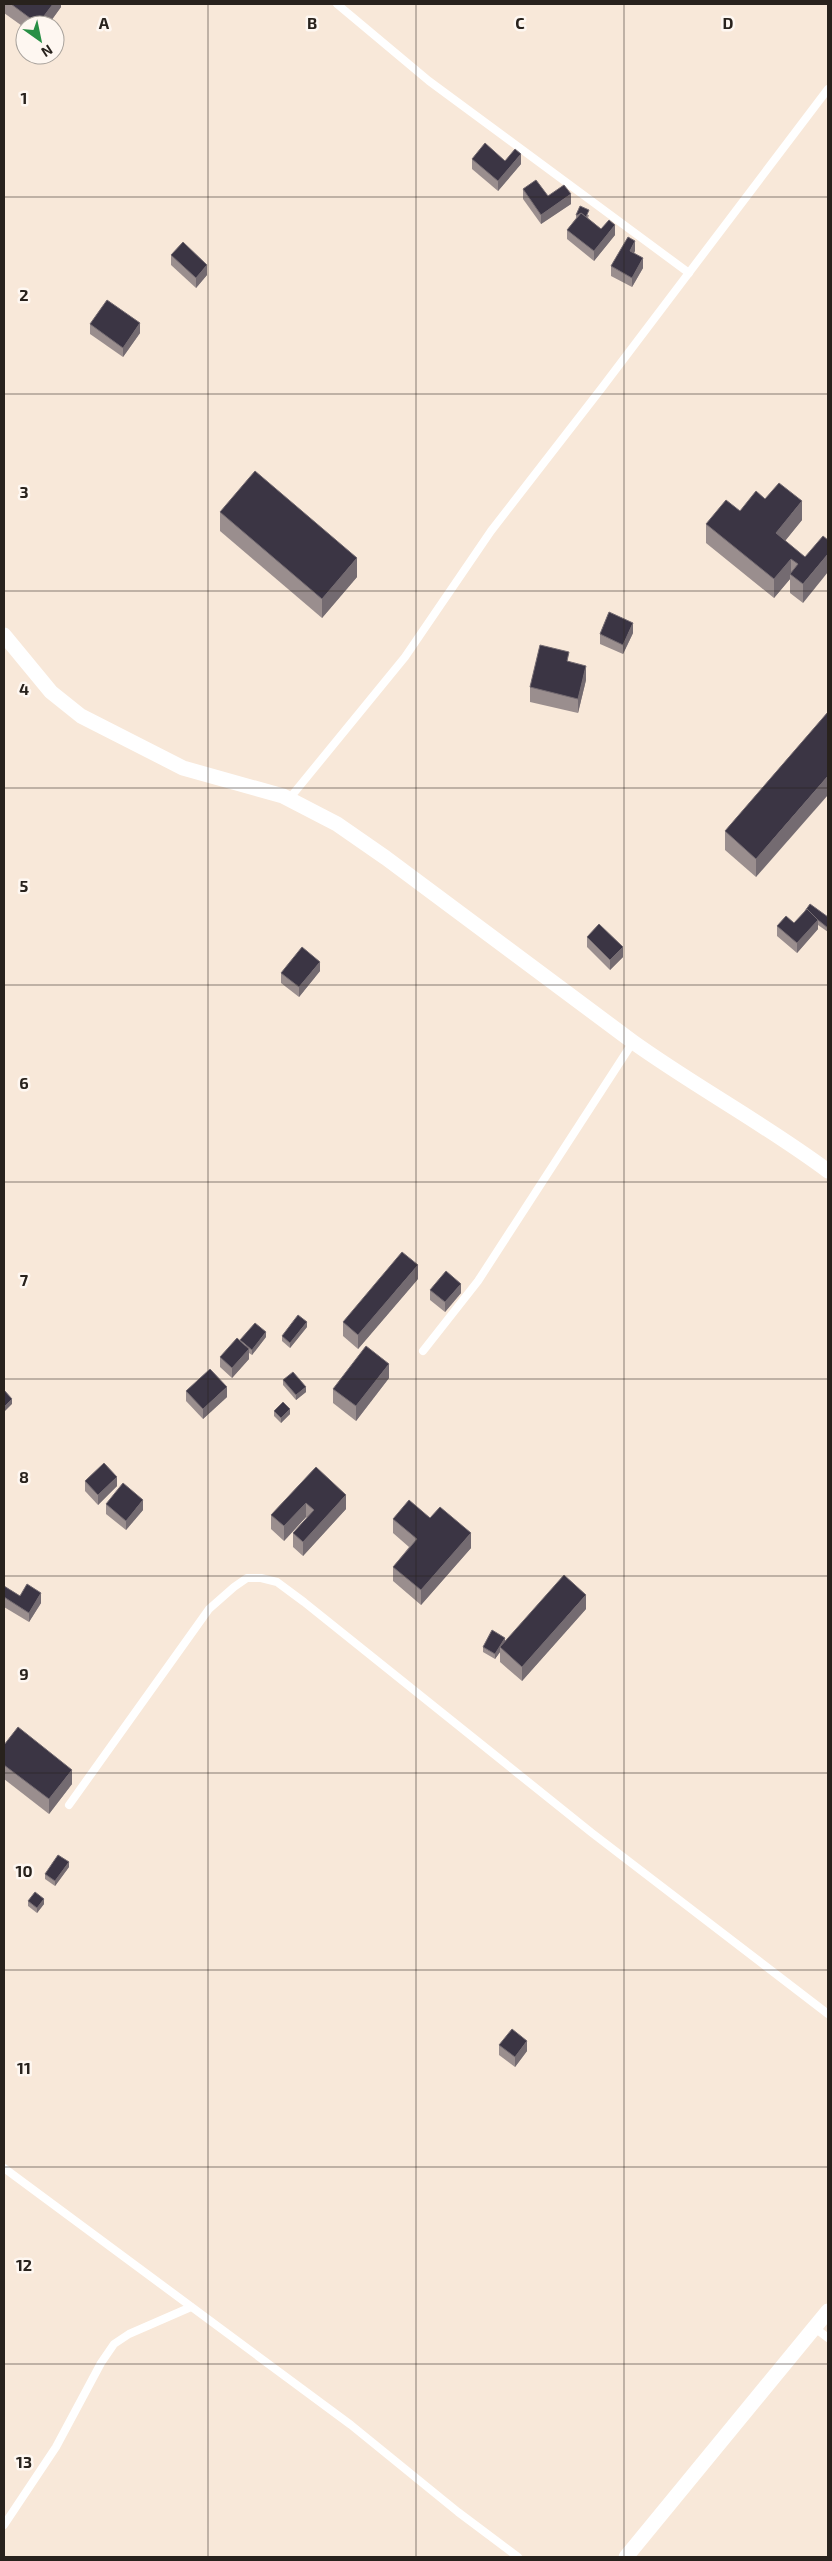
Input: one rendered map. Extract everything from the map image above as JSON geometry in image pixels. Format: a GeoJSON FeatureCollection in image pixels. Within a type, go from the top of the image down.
{"type":"FeatureCollection","features":[{"type":"Feature","properties":{"kind":"street"},"geometry":{"type":"LineString","coordinates":[[4,635],[52,692],[81,716],[183,768],[289,799],[337,824],[386,858],[674,1071],[797,1148],[828,1170]]}},
{"type":"Feature","properties":{"kind":"street"},"geometry":{"type":"LineString","coordinates":[[626,2557],[828,2311]]}},
{"type":"Feature","properties":{"kind":"lane"},"geometry":{"type":"LineString","coordinates":[[337,4],[429,81],[689,273]]}},
{"type":"Feature","properties":{"kind":"lane"},"geometry":{"type":"LineString","coordinates":[[289,799],[405,657],[491,531],[828,90]]}},
{"type":"Feature","properties":{"kind":"lane"},"geometry":{"type":"LineString","coordinates":[[423,1350],[478,1281],[633,1042]]}},
{"type":"Feature","properties":{"kind":"lane"},"geometry":{"type":"LineString","coordinates":[[69,1806],[209,1608],[247,1578],[261,1578],[277,1582],[592,1833],[828,2014]]}},
{"type":"Feature","properties":{"kind":"lane"},"geometry":{"type":"LineString","coordinates":[[4,2168],[351,2425],[450,2506],[518,2557]]}},
{"type":"Feature","properties":{"kind":"lane"},"geometry":{"type":"LineString","coordinates":[[4,2525],[56,2447],[101,2363],[114,2344],[129,2334],[191,2306]]}},
{"type":"Feature","properties":{"kind":"lane"},"geometry":{"type":"LineString","coordinates":[[815,2328],[828,2338]]}},
{"type":"Feature","properties":{"kind":"building"},"geometry":{"type":"Polygon","coordinates":[[[11,4],[53,4],[45,15],[26,15],[11,4]]]}},
{"type":"Feature","properties":{"kind":"building"},"geometry":{"type":"Polygon","coordinates":[[[485,143],[505,161],[515,149],[521,154],[498,181],[472,159],[485,143]]]}},
{"type":"Feature","properties":{"kind":"building"},"geometry":{"type":"Polygon","coordinates":[[[536,180],[548,196],[564,185],[571,194],[541,215],[523,189],[536,180]]]}},
{"type":"Feature","properties":{"kind":"building"},"geometry":{"type":"Polygon","coordinates":[[[580,206],[589,210],[586,217],[581,213],[576,215],[580,206]]]}},
{"type":"Feature","properties":{"kind":"building"},"geometry":{"type":"Polygon","coordinates":[[[581,213],[601,229],[609,220],[615,225],[594,251],[567,230],[581,213]]]}},
{"type":"Feature","properties":{"kind":"building"},"geometry":{"type":"Polygon","coordinates":[[[628,237],[635,241],[630,251],[643,258],[632,278],[611,266],[628,237]]]}},
{"type":"Feature","properties":{"kind":"building"},"geometry":{"type":"Polygon","coordinates":[[[183,242],[207,265],[196,278],[171,255],[183,242]]]}},
{"type":"Feature","properties":{"kind":"building"},"geometry":{"type":"Polygon","coordinates":[[[107,300],[140,323],[123,348],[90,324],[107,300]]]}},
{"type":"Feature","properties":{"kind":"building"},"geometry":{"type":"Polygon","coordinates":[[[255,471],[357,558],[322,599],[220,512],[255,471]]]}},
{"type":"Feature","properties":{"kind":"building"},"geometry":{"type":"Polygon","coordinates":[[[779,483],[802,501],[776,533],[805,557],[823,536],[828,540],[828,554],[803,584],[790,574],[798,564],[791,559],[774,579],[706,524],[726,500],[740,511],[756,491],[765,499],[779,483]]]}},
{"type":"Feature","properties":{"kind":"building"},"geometry":{"type":"Polygon","coordinates":[[[609,612],[633,623],[623,645],[600,634],[609,612]]]}},
{"type":"Feature","properties":{"kind":"building"},"geometry":{"type":"Polygon","coordinates":[[[540,645],[569,652],[567,661],[586,666],[578,699],[530,687],[540,645]]]}},
{"type":"Feature","properties":{"kind":"building"},"geometry":{"type":"Polygon","coordinates":[[[828,712],[828,776],[756,859],[725,831],[828,712]]]}},
{"type":"Feature","properties":{"kind":"building"},"geometry":{"type":"Polygon","coordinates":[[[810,904],[828,917],[828,928],[807,909],[805,911],[810,904]]]}},
{"type":"Feature","properties":{"kind":"building"},"geometry":{"type":"Polygon","coordinates":[[[807,909],[818,920],[797,943],[777,926],[786,916],[794,923],[807,909]]]}},
{"type":"Feature","properties":{"kind":"building"},"geometry":{"type":"Polygon","coordinates":[[[599,924],[623,947],[610,960],[587,937],[599,924]]]}},
{"type":"Feature","properties":{"kind":"building"},"geometry":{"type":"Polygon","coordinates":[[[302,947],[320,962],[299,987],[281,973],[302,947]]]}},
{"type":"Feature","properties":{"kind":"building"},"geometry":{"type":"Polygon","coordinates":[[[402,1252],[418,1265],[358,1335],[343,1322],[402,1252]]]}},
{"type":"Feature","properties":{"kind":"building"},"geometry":{"type":"Polygon","coordinates":[[[446,1271],[461,1284],[445,1302],[430,1290],[446,1271]]]}},
{"type":"Feature","properties":{"kind":"building"},"geometry":{"type":"Polygon","coordinates":[[[298,1315],[307,1322],[290,1343],[282,1336],[298,1315]]]}},
{"type":"Feature","properties":{"kind":"building"},"geometry":{"type":"Polygon","coordinates":[[[255,1323],[266,1332],[252,1350],[240,1340],[255,1323]]]}},
{"type":"Feature","properties":{"kind":"building"},"geometry":{"type":"Polygon","coordinates":[[[237,1338],[249,1349],[232,1368],[220,1357],[237,1338]]]}},
{"type":"Feature","properties":{"kind":"building"},"geometry":{"type":"Polygon","coordinates":[[[366,1346],[389,1364],[356,1406],[333,1389],[366,1346]]]}},
{"type":"Feature","properties":{"kind":"building"},"geometry":{"type":"Polygon","coordinates":[[[210,1369],[227,1387],[203,1409],[186,1391],[210,1369]]]}},
{"type":"Feature","properties":{"kind":"building"},"geometry":{"type":"Polygon","coordinates":[[[293,1372],[306,1387],[296,1395],[283,1380],[293,1372]]]}},
{"type":"Feature","properties":{"kind":"building"},"geometry":{"type":"Polygon","coordinates":[[[4,1390],[12,1399],[4,1407],[4,1390]]]}},
{"type":"Feature","properties":{"kind":"building"},"geometry":{"type":"Polygon","coordinates":[[[283,1402],[290,1409],[281,1418],[274,1411],[283,1402]]]}},
{"type":"Feature","properties":{"kind":"building"},"geometry":{"type":"Polygon","coordinates":[[[104,1463],[117,1477],[98,1495],[85,1481],[104,1463]]]}},
{"type":"Feature","properties":{"kind":"building"},"geometry":{"type":"Polygon","coordinates":[[[316,1467],[346,1495],[303,1542],[293,1533],[314,1510],[306,1503],[284,1526],[271,1515],[316,1467]]]}},
{"type":"Feature","properties":{"kind":"building"},"geometry":{"type":"Polygon","coordinates":[[[123,1483],[143,1500],[126,1521],[106,1504],[123,1483]]]}},
{"type":"Feature","properties":{"kind":"building"},"geometry":{"type":"Polygon","coordinates":[[[409,1500],[430,1518],[440,1507],[471,1533],[421,1590],[393,1567],[417,1539],[393,1519],[409,1500]]]}},
{"type":"Feature","properties":{"kind":"building"},"geometry":{"type":"Polygon","coordinates":[[[564,1575],[586,1595],[522,1667],[500,1647],[564,1575]]]}},
{"type":"Feature","properties":{"kind":"building"},"geometry":{"type":"Polygon","coordinates":[[[27,1584],[41,1593],[29,1613],[4,1597],[4,1586],[20,1596],[27,1584]]]}},
{"type":"Feature","properties":{"kind":"building"},"geometry":{"type":"Polygon","coordinates":[[[492,1630],[505,1638],[495,1654],[483,1647],[492,1630]]]}},
{"type":"Feature","properties":{"kind":"building"},"geometry":{"type":"Polygon","coordinates":[[[18,1727],[72,1770],[49,1799],[4,1765],[4,1745],[18,1727]]]}},
{"type":"Feature","properties":{"kind":"building"},"geometry":{"type":"Polygon","coordinates":[[[58,1855],[69,1862],[55,1881],[45,1874],[58,1855]]]}},
{"type":"Feature","properties":{"kind":"building"},"geometry":{"type":"Polygon","coordinates":[[[35,1892],[44,1899],[37,1908],[28,1901],[35,1892]]]}},
{"type":"Feature","properties":{"kind":"building"},"geometry":{"type":"Polygon","coordinates":[[[512,2029],[527,2041],[515,2057],[499,2045],[512,2029]]]}}]}
